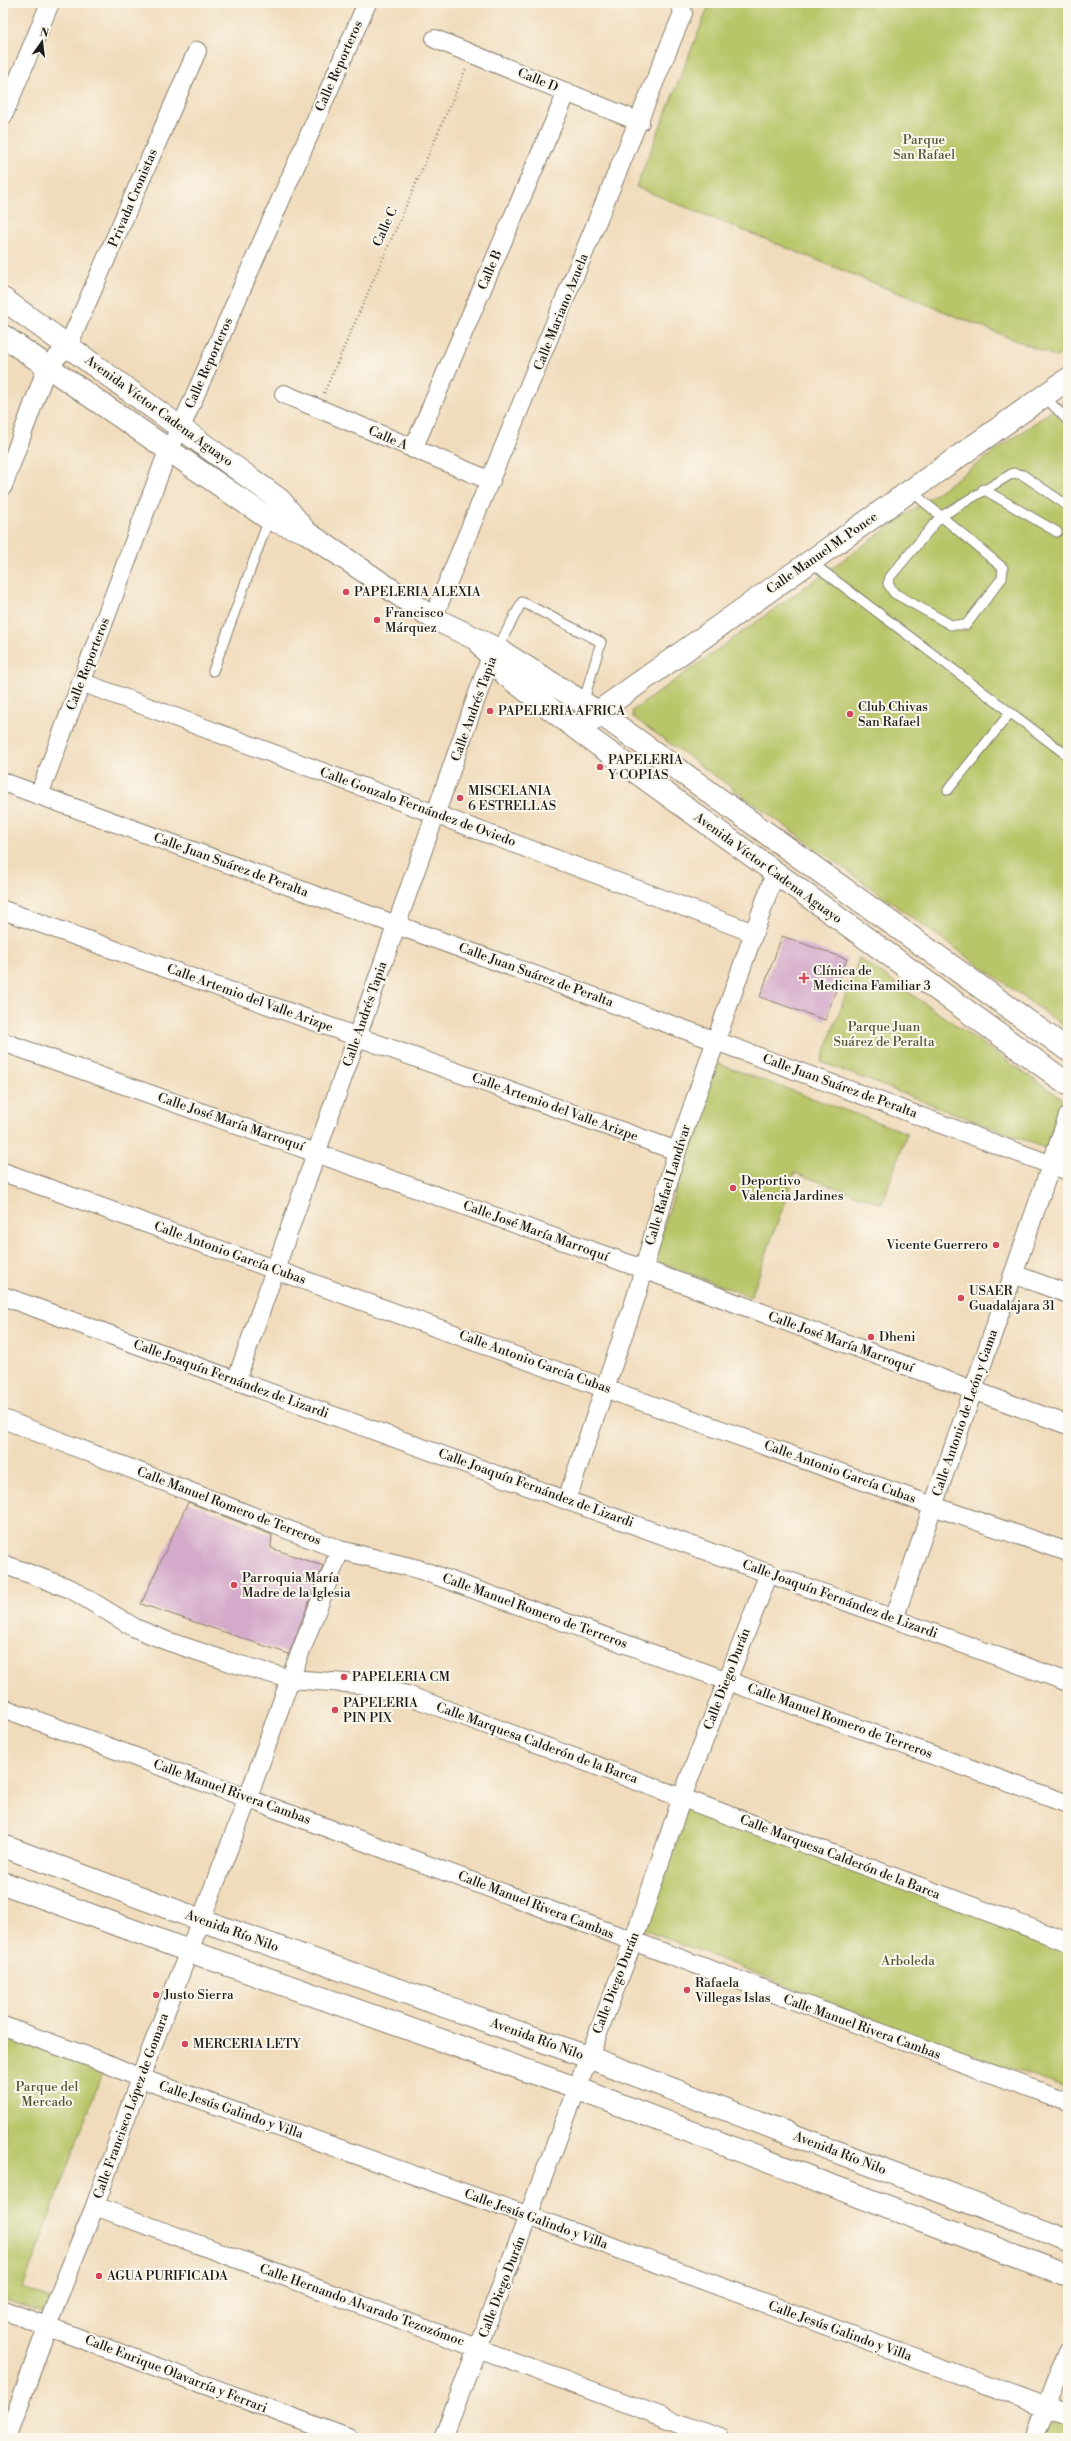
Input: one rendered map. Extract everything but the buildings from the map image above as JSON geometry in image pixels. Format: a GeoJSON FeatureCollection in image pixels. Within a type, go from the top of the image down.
{"type":"FeatureCollection","features":[{"type":"Feature","properties":{"kind":"street"},"geometry":{"type":"LineString","coordinates":[[3,116],[50,3]]}},
{"type":"Feature","properties":{"kind":"street","name":"Calle Reporteros"},"geometry":{"type":"LineString","coordinates":[[39,796],[168,451],[181,427],[366,3]]}},
{"type":"Feature","properties":{"kind":"street","name":"Calle Mariano Azuela"},"geometry":{"type":"LineString","coordinates":[[433,618],[640,122],[681,19],[681,4]]}},
{"type":"Feature","properties":{"kind":"street","name":"Calle D"},"geometry":{"type":"LineString","coordinates":[[435,39],[640,122]]}},
{"type":"Feature","properties":{"kind":"street","name":"Privada Cronistas"},"geometry":{"type":"LineString","coordinates":[[68,346],[197,51]]}},
{"type":"Feature","properties":{"kind":"street","name":"Calle B"},"geometry":{"type":"LineString","coordinates":[[413,448],[567,92]]}},
{"type":"Feature","properties":{"kind":"street","name":"Avenida Víctor Cadena Aguayo"},"geometry":{"type":"LineString","coordinates":[[3,299],[280,500],[306,532]]}},
{"type":"Feature","properties":{"kind":"street","name":"Avenida Víctor Cadena Aguayo"},"geometry":{"type":"LineString","coordinates":[[3,336],[168,451],[269,519],[306,532],[433,618],[590,708],[1068,1050]]}},
{"type":"Feature","properties":{"kind":"street"},"geometry":{"type":"LineString","coordinates":[[3,486],[47,367],[68,346]]}},
{"type":"Feature","properties":{"kind":"street","name":"Calle Manuel M. Ponce"},"geometry":{"type":"LineString","coordinates":[[582,733],[590,708],[810,561],[1068,379]]}},
{"type":"Feature","properties":{"kind":"street","name":"Calle A"},"geometry":{"type":"LineString","coordinates":[[284,394],[491,481]]}},
{"type":"Feature","properties":{"kind":"street","name":"Avenida Víctor Cadena Aguayo"},"geometry":{"type":"LineString","coordinates":[[489,650],[506,675],[582,733],[1068,1084]]}},
{"type":"Feature","properties":{"kind":"street","name":"Calle Andrés Tapia"},"geometry":{"type":"LineString","coordinates":[[236,1381],[436,813],[489,650]]}},
{"type":"Feature","properties":{"kind":"street","name":"Calle Gonzalo Fernández de Oviedo"},"geometry":{"type":"LineString","coordinates":[[81,682],[436,813],[754,933]]}},
{"type":"Feature","properties":{"kind":"street","name":"Calle Juan Suárez de Peralta"},"geometry":{"type":"LineString","coordinates":[[3,782],[716,1041],[1068,1171]]}},
{"type":"Feature","properties":{"kind":"street","name":"Calle Rafael Landívar"},"geometry":{"type":"LineString","coordinates":[[566,1499],[606,1388],[643,1269],[677,1151],[775,873]]}},
{"type":"Feature","properties":{"kind":"street","name":"Calle Artemio del Valle Arizpe"},"geometry":{"type":"LineString","coordinates":[[3,910],[677,1151]]}},
{"type":"Feature","properties":{"kind":"street","name":"Calle José María Marroquí"},"geometry":{"type":"LineString","coordinates":[[3,1042],[643,1269],[973,1392],[1068,1425]]}},
{"type":"Feature","properties":{"kind":"street","name":"Calle Antonio de León y Gama"},"geometry":{"type":"LineString","coordinates":[[894,1619],[1068,1116]]}},
{"type":"Feature","properties":{"kind":"street","name":"Calle Antonio García Cubas"},"geometry":{"type":"LineString","coordinates":[[3,1172],[275,1268],[933,1506],[1068,1552]]}},
{"type":"Feature","properties":{"kind":"street"},"geometry":{"type":"LineString","coordinates":[[1013,1274],[1068,1294]]}},
{"type":"Feature","properties":{"kind":"street","name":"Calle Joaquín Fernández de Lizardi"},"geometry":{"type":"LineString","coordinates":[[3,1296],[1068,1682]]}},
{"type":"Feature","properties":{"kind":"street","name":"Calle Manuel Romero de Terreros"},"geometry":{"type":"LineString","coordinates":[[3,1419],[340,1550],[418,1569],[1068,1804]]}},
{"type":"Feature","properties":{"kind":"street","name":"Calle Francisco López de Gomara"},"geometry":{"type":"LineString","coordinates":[[7,2438],[94,2206],[140,2078],[248,1798],[290,1678],[340,1550]]}},
{"type":"Feature","properties":{"kind":"street","name":"Calle Marquesa Calderón de la Barca"},"geometry":{"type":"LineString","coordinates":[[3,1564],[71,1589],[135,1628],[167,1642],[230,1662],[290,1678],[359,1684],[406,1696],[682,1797],[1068,1942]]}},
{"type":"Feature","properties":{"kind":"street","name":"Calle Diego Durán"},"geometry":{"type":"LineString","coordinates":[[443,2438],[633,1942],[682,1797],[769,1573]]}},
{"type":"Feature","properties":{"kind":"street","name":"Calle Manuel Rivera Cambas"},"geometry":{"type":"LineString","coordinates":[[3,1708],[1068,2102]]}},
{"type":"Feature","properties":{"kind":"street","name":"Avenida Río Nilo"},"geometry":{"type":"LineString","coordinates":[[3,1846],[201,1920],[588,2057],[1068,2240]]}},
{"type":"Feature","properties":{"kind":"street"},"geometry":{"type":"LineString","coordinates":[[3,1883],[189,1951],[576,2088],[1068,2276]]}},
{"type":"Feature","properties":{"kind":"street","name":"Calle Jesús Galindo y Villa"},"geometry":{"type":"LineString","coordinates":[[3,2026],[106,2063],[140,2078],[529,2216],[1068,2415]]}},
{"type":"Feature","properties":{"kind":"street","name":"Calle Hernando Alvarado Tezozómoc"},"geometry":{"type":"LineString","coordinates":[[94,2206],[719,2438]]}},
{"type":"Feature","properties":{"kind":"street","name":"Calle Enrique Olavarría y Ferrari"},"geometry":{"type":"LineString","coordinates":[[3,2310],[348,2438]]}},
{"type":"Feature","properties":{"kind":"street"},"geometry":{"type":"LineString","coordinates":[[1034,2438],[1068,2351]]}},
{"type":"Feature","properties":{"kind":"lane"},"geometry":{"type":"LineString","coordinates":[[1044,396],[1068,420]]}},
{"type":"Feature","properties":{"kind":"lane"},"geometry":{"type":"LineString","coordinates":[[910,490],[940,517],[1001,565],[1003,571],[1002,578],[966,625],[951,625],[894,593],[888,584],[890,577],[940,517],[983,489],[1013,472],[1019,472],[1068,506]]}},
{"type":"Feature","properties":{"kind":"lane"},"geometry":{"type":"LineString","coordinates":[[983,489],[1057,532]]}},
{"type":"Feature","properties":{"kind":"lane"},"geometry":{"type":"LineString","coordinates":[[213,672],[269,519]]}},
{"type":"Feature","properties":{"kind":"lane"},"geometry":{"type":"LineString","coordinates":[[810,561],[1068,756]]}},
{"type":"Feature","properties":{"kind":"lane"},"geometry":{"type":"LineString","coordinates":[[489,650],[522,602],[601,642],[590,708]]}},
{"type":"Feature","properties":{"kind":"lane"},"geometry":{"type":"LineString","coordinates":[[948,790],[1010,713]]}},
{"type":"Feature","properties":{"kind":"path","name":"Calle C"},"geometry":{"type":"LineString","coordinates":[[318,408],[473,54]]}},
{"type":"Feature","properties":{"kind":"green space","name":"Parque San Rafael"},"geometry":{"type":"Polygon","coordinates":[[[710,3],[1068,3],[1068,350],[1057,357],[636,187],[710,3]]]}},
{"type":"Feature","properties":{"kind":"green space","name":"Club Chivas San Rafael"},"geometry":{"type":"Polygon","coordinates":[[[1068,399],[1068,1029],[633,717],[632,711],[1068,399]]]}},
{"type":"Feature","properties":{"kind":"green space","name":"Parque Juan Suárez de Peralta"},"geometry":{"type":"Polygon","coordinates":[[[859,958],[1064,1100],[1045,1148],[821,1062],[859,958]]]}},
{"type":"Feature","properties":{"kind":"green space","name":"Deportivo Valencia Jardines"},"geometry":{"type":"Polygon","coordinates":[[[716,1063],[907,1133],[882,1204],[795,1173],[751,1297],[653,1260],[716,1063]]]}},
{"type":"Feature","properties":{"kind":"green space","name":"Arboleda"},"geometry":{"type":"Polygon","coordinates":[[[686,1806],[1068,1950],[1068,2089],[889,2026],[644,1929],[686,1806]]]}},
{"type":"Feature","properties":{"kind":"green space","name":"Parque del Mercado"},"geometry":{"type":"Polygon","coordinates":[[[3,2029],[105,2065],[23,2288],[54,2299],[48,2315],[3,2299],[3,2029]]]}},
{"type":"Feature","properties":{"kind":"green space"},"geometry":{"type":"Polygon","coordinates":[[[1049,2414],[1068,2421],[1068,2438],[1041,2438],[1049,2414]]]}},
{"type":"Feature","properties":{"kind":"place","name":"PAPELERIA ALEXIA"},"geometry":{"type":"Point","coordinates":[346,592]}},
{"type":"Feature","properties":{"kind":"place","name":"Francisco Márquez"},"geometry":{"type":"Point","coordinates":[377,620]}},
{"type":"Feature","properties":{"kind":"place","name":"PAPELERIA AFRICA"},"geometry":{"type":"Point","coordinates":[490,711]}},
{"type":"Feature","properties":{"kind":"place","name":"Club Chivas San Rafael"},"geometry":{"type":"Point","coordinates":[850,714]}},
{"type":"Feature","properties":{"kind":"place","name":"PAPELERIA Y COPIAS"},"geometry":{"type":"Point","coordinates":[600,767]}},
{"type":"Feature","properties":{"kind":"place","name":"MISCELANIA 6 ESTRELLAS"},"geometry":{"type":"Point","coordinates":[460,798]}},
{"type":"Feature","properties":{"kind":"place","name":"Clínica de Medicina Familiar 3"},"geometry":{"type":"Point","coordinates":[804,978]}},
{"type":"Feature","properties":{"kind":"place","name":"Deportivo Valencia Jardines"},"geometry":{"type":"Point","coordinates":[733,1188]}},
{"type":"Feature","properties":{"kind":"place","name":"Vicente Guerrero"},"geometry":{"type":"Point","coordinates":[996,1245]}},
{"type":"Feature","properties":{"kind":"place","name":"USAER Guadalajara 31"},"geometry":{"type":"Point","coordinates":[961,1298]}},
{"type":"Feature","properties":{"kind":"place","name":"Dheni"},"geometry":{"type":"Point","coordinates":[871,1337]}},
{"type":"Feature","properties":{"kind":"place","name":"Parroquia María Madre de la Iglesia"},"geometry":{"type":"Point","coordinates":[234,1585]}},
{"type":"Feature","properties":{"kind":"place","name":"PAPELERIA CM"},"geometry":{"type":"Point","coordinates":[344,1677]}},
{"type":"Feature","properties":{"kind":"place","name":"PAPELERIA PIN PIX"},"geometry":{"type":"Point","coordinates":[335,1710]}},
{"type":"Feature","properties":{"kind":"place","name":"Rafaela Villegas Islas"},"geometry":{"type":"Point","coordinates":[687,1990]}},
{"type":"Feature","properties":{"kind":"place","name":"Justo Sierra"},"geometry":{"type":"Point","coordinates":[156,1995]}},
{"type":"Feature","properties":{"kind":"place","name":"MERCERIA LETY"},"geometry":{"type":"Point","coordinates":[185,2044]}},
{"type":"Feature","properties":{"kind":"place","name":"AGUA PURIFICADA"},"geometry":{"type":"Point","coordinates":[99,2276]}}]}
